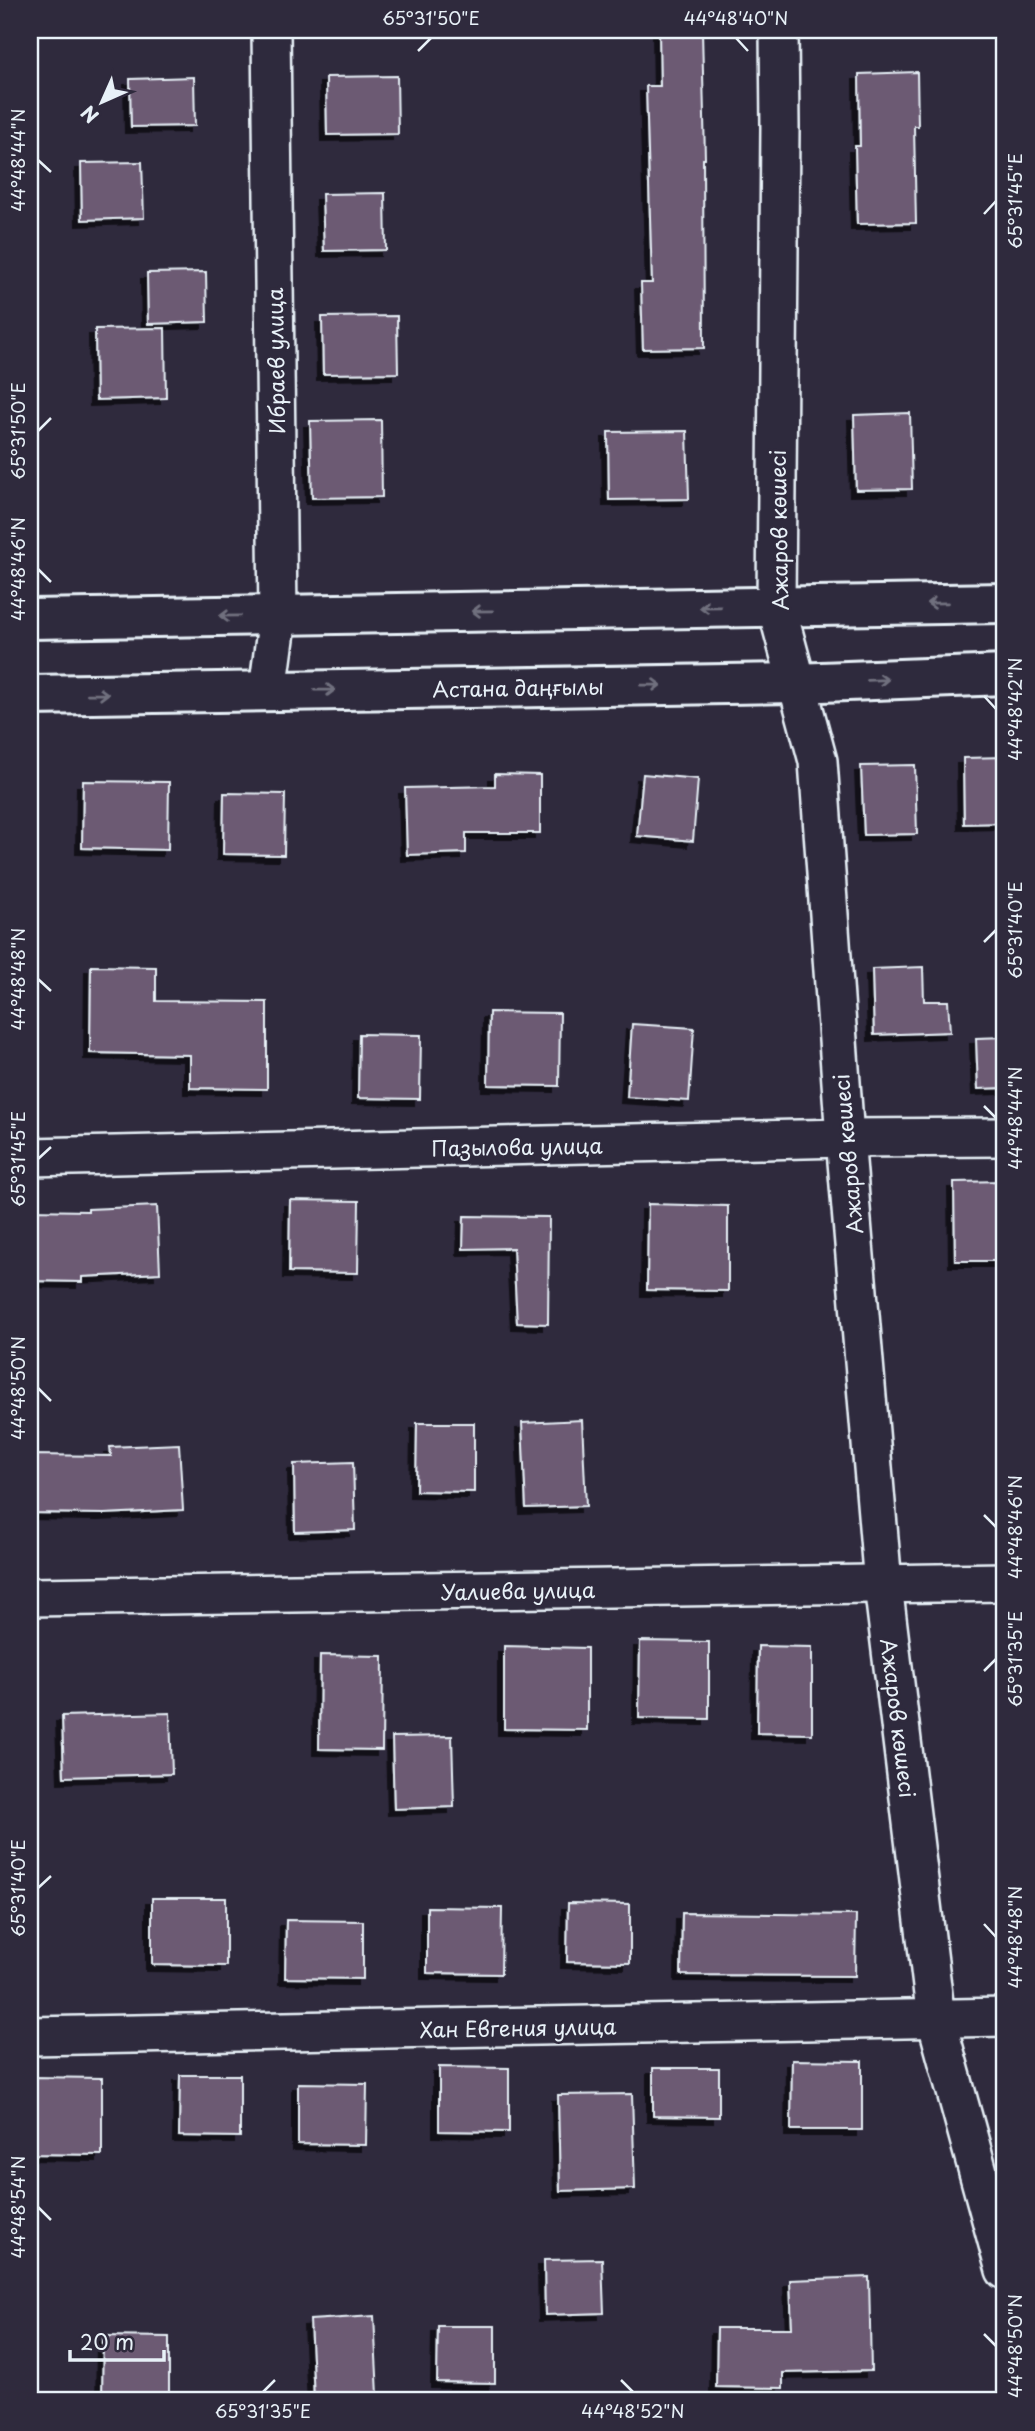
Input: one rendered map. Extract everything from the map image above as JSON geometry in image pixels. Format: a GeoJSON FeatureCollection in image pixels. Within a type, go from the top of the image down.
{"type":"FeatureCollection","features":[{"type":"Feature","properties":{"kind":"street","name":"Ибраев улица"},"geometry":{"type":"LineString","coordinates":[[268,691],[278,616],[271,30]]}},
{"type":"Feature","properties":{"kind":"street","name":"Ажаров көшесі"},"geometry":{"type":"LineString","coordinates":[[779,30],[776,605],[818,761],[845,1138],[883,1585],[936,2019],[1005,2270]]}},
{"type":"Feature","properties":{"kind":"street"},"geometry":{"type":"LineString","coordinates":[[30,620],[1005,603]]}},
{"type":"Feature","properties":{"kind":"street","name":"Астана даңғылы"},"geometry":{"type":"LineString","coordinates":[[30,695],[795,683],[1005,675]]}},
{"type":"Feature","properties":{"kind":"street","name":"Пазылова улица"},"geometry":{"type":"LineString","coordinates":[[30,1157],[845,1138],[1005,1137]]}},
{"type":"Feature","properties":{"kind":"street","name":"Уалиева улица"},"geometry":{"type":"LineString","coordinates":[[30,1597],[1005,1582]]}},
{"type":"Feature","properties":{"kind":"street","name":"Хан Евгения улица"},"geometry":{"type":"LineString","coordinates":[[30,2036],[1005,2017]]}},
{"type":"Feature","properties":{"kind":"building"},"geometry":{"type":"Polygon","coordinates":[[[659,30],[702,30],[705,159],[704,348],[643,349],[641,283],[652,283],[646,86],[660,86],[659,30]]]}},
{"type":"Feature","properties":{"kind":"building"},"geometry":{"type":"Polygon","coordinates":[[[917,72],[918,126],[914,126],[916,223],[857,224],[855,146],[860,146],[859,74],[917,72]]]}},
{"type":"Feature","properties":{"kind":"building"},"geometry":{"type":"Polygon","coordinates":[[[397,76],[398,134],[327,135],[326,77],[397,76]]]}},
{"type":"Feature","properties":{"kind":"building"},"geometry":{"type":"Polygon","coordinates":[[[194,77],[195,126],[131,127],[130,79],[194,77]]]}},
{"type":"Feature","properties":{"kind":"building"},"geometry":{"type":"Polygon","coordinates":[[[142,162],[144,218],[82,220],[81,163],[142,162]]]}},
{"type":"Feature","properties":{"kind":"building"},"geometry":{"type":"Polygon","coordinates":[[[385,193],[386,250],[324,251],[322,194],[385,193]]]}},
{"type":"Feature","properties":{"kind":"building"},"geometry":{"type":"Polygon","coordinates":[[[206,272],[207,322],[148,324],[147,273],[206,272]]]}},
{"type":"Feature","properties":{"kind":"building"},"geometry":{"type":"Polygon","coordinates":[[[397,316],[398,373],[323,374],[322,317],[397,316]]]}},
{"type":"Feature","properties":{"kind":"building"},"geometry":{"type":"Polygon","coordinates":[[[165,328],[166,398],[96,400],[95,329],[165,328]]]}},
{"type":"Feature","properties":{"kind":"building"},"geometry":{"type":"Polygon","coordinates":[[[910,413],[912,489],[856,490],[854,415],[910,413]]]}},
{"type":"Feature","properties":{"kind":"building"},"geometry":{"type":"Polygon","coordinates":[[[381,420],[382,497],[312,498],[310,421],[381,420]]]}},
{"type":"Feature","properties":{"kind":"building"},"geometry":{"type":"Polygon","coordinates":[[[687,431],[689,499],[609,500],[608,432],[687,431]]]}},
{"type":"Feature","properties":{"kind":"building"},"geometry":{"type":"Polygon","coordinates":[[[1005,757],[1005,823],[964,824],[963,758],[1005,757]]]}},
{"type":"Feature","properties":{"kind":"building"},"geometry":{"type":"Polygon","coordinates":[[[915,765],[917,834],[864,835],[861,766],[915,765]]]}},
{"type":"Feature","properties":{"kind":"building"},"geometry":{"type":"Polygon","coordinates":[[[495,774],[540,775],[540,833],[466,833],[466,853],[407,855],[405,788],[495,786],[495,774]]]}},
{"type":"Feature","properties":{"kind":"building"},"geometry":{"type":"Polygon","coordinates":[[[643,774],[698,779],[693,841],[637,836],[643,774]]]}},
{"type":"Feature","properties":{"kind":"building"},"geometry":{"type":"Polygon","coordinates":[[[83,781],[169,782],[168,850],[82,848],[83,781]]]}},
{"type":"Feature","properties":{"kind":"building"},"geometry":{"type":"Polygon","coordinates":[[[224,793],[285,794],[284,855],[223,854],[224,793]]]}},
{"type":"Feature","properties":{"kind":"building"},"geometry":{"type":"Polygon","coordinates":[[[91,966],[156,967],[156,1001],[267,1002],[267,1089],[190,1088],[190,1055],[90,1053],[91,966]]]}},
{"type":"Feature","properties":{"kind":"building"},"geometry":{"type":"Polygon","coordinates":[[[923,967],[924,1001],[948,1001],[950,1032],[874,1035],[872,969],[923,967]]]}},
{"type":"Feature","properties":{"kind":"building"},"geometry":{"type":"Polygon","coordinates":[[[489,1012],[560,1013],[559,1086],[488,1085],[489,1012]]]}},
{"type":"Feature","properties":{"kind":"building"},"geometry":{"type":"Polygon","coordinates":[[[632,1024],[694,1028],[689,1101],[627,1097],[632,1024]]]}},
{"type":"Feature","properties":{"kind":"building"},"geometry":{"type":"Polygon","coordinates":[[[359,1034],[421,1035],[420,1099],[358,1098],[359,1034]]]}},
{"type":"Feature","properties":{"kind":"building"},"geometry":{"type":"Polygon","coordinates":[[[1005,1037],[1005,1088],[978,1089],[976,1038],[1005,1037]]]}},
{"type":"Feature","properties":{"kind":"building"},"geometry":{"type":"Polygon","coordinates":[[[1005,1181],[1005,1261],[955,1261],[954,1182],[1005,1181]]]}},
{"type":"Feature","properties":{"kind":"building"},"geometry":{"type":"Polygon","coordinates":[[[290,1200],[359,1201],[358,1273],[289,1272],[290,1200]]]}},
{"type":"Feature","properties":{"kind":"building"},"geometry":{"type":"Polygon","coordinates":[[[648,1204],[728,1206],[728,1291],[647,1290],[648,1204]]]}},
{"type":"Feature","properties":{"kind":"building"},"geometry":{"type":"Polygon","coordinates":[[[157,1206],[160,1273],[82,1277],[82,1282],[30,1281],[30,1210],[88,1211],[157,1206]]]}},
{"type":"Feature","properties":{"kind":"building"},"geometry":{"type":"Polygon","coordinates":[[[464,1216],[549,1217],[548,1324],[517,1323],[513,1248],[463,1249],[464,1216]]]}},
{"type":"Feature","properties":{"kind":"building"},"geometry":{"type":"Polygon","coordinates":[[[582,1420],[586,1506],[526,1508],[522,1423],[582,1420]]]}},
{"type":"Feature","properties":{"kind":"building"},"geometry":{"type":"Polygon","coordinates":[[[417,1423],[474,1423],[474,1492],[416,1491],[417,1423]]]}},
{"type":"Feature","properties":{"kind":"building"},"geometry":{"type":"Polygon","coordinates":[[[179,1444],[183,1510],[104,1514],[30,1513],[30,1455],[111,1456],[110,1447],[179,1444]]]}},
{"type":"Feature","properties":{"kind":"building"},"geometry":{"type":"Polygon","coordinates":[[[353,1462],[355,1530],[295,1532],[294,1464],[353,1462]]]}},
{"type":"Feature","properties":{"kind":"building"},"geometry":{"type":"Polygon","coordinates":[[[640,1641],[709,1642],[709,1719],[639,1718],[640,1641]]]}},
{"type":"Feature","properties":{"kind":"building"},"geometry":{"type":"Polygon","coordinates":[[[504,1646],[587,1648],[587,1730],[504,1729],[504,1646]]]}},
{"type":"Feature","properties":{"kind":"building"},"geometry":{"type":"Polygon","coordinates":[[[758,1646],[812,1647],[812,1734],[757,1733],[758,1646]]]}},
{"type":"Feature","properties":{"kind":"building"},"geometry":{"type":"Polygon","coordinates":[[[320,1655],[383,1656],[382,1750],[319,1749],[320,1655]]]}},
{"type":"Feature","properties":{"kind":"building"},"geometry":{"type":"Polygon","coordinates":[[[170,1713],[172,1774],[64,1777],[62,1716],[170,1713]]]}},
{"type":"Feature","properties":{"kind":"building"},"geometry":{"type":"Polygon","coordinates":[[[452,1736],[454,1807],[394,1809],[392,1737],[452,1736]]]}},
{"type":"Feature","properties":{"kind":"building"},"geometry":{"type":"Polygon","coordinates":[[[152,1898],[226,1898],[226,1966],[152,1965],[152,1898]]]}},
{"type":"Feature","properties":{"kind":"building"},"geometry":{"type":"Polygon","coordinates":[[[568,1903],[630,1904],[630,1963],[567,1962],[568,1903]]]}},
{"type":"Feature","properties":{"kind":"building"},"geometry":{"type":"Polygon","coordinates":[[[427,1907],[502,1908],[501,1974],[427,1973],[427,1907]]]}},
{"type":"Feature","properties":{"kind":"building"},"geometry":{"type":"Polygon","coordinates":[[[682,1913],[856,1915],[855,1976],[681,1975],[682,1913]]]}},
{"type":"Feature","properties":{"kind":"building"},"geometry":{"type":"Polygon","coordinates":[[[286,1920],[363,1921],[363,1979],[285,1978],[286,1920]]]}},
{"type":"Feature","properties":{"kind":"building"},"geometry":{"type":"Polygon","coordinates":[[[792,2060],[862,2061],[862,2130],[791,2130],[792,2060]]]}},
{"type":"Feature","properties":{"kind":"building"},"geometry":{"type":"Polygon","coordinates":[[[439,2067],[509,2068],[509,2132],[439,2131],[439,2067]]]}},
{"type":"Feature","properties":{"kind":"building"},"geometry":{"type":"Polygon","coordinates":[[[653,2068],[719,2068],[719,2117],[653,2116],[653,2068]]]}},
{"type":"Feature","properties":{"kind":"building"},"geometry":{"type":"Polygon","coordinates":[[[180,2075],[240,2075],[240,2137],[179,2136],[180,2075]]]}},
{"type":"Feature","properties":{"kind":"building"},"geometry":{"type":"Polygon","coordinates":[[[31,2077],[102,2078],[102,2155],[31,2154],[31,2077]]]}},
{"type":"Feature","properties":{"kind":"building"},"geometry":{"type":"Polygon","coordinates":[[[298,2083],[367,2084],[366,2145],[298,2144],[298,2083]]]}},
{"type":"Feature","properties":{"kind":"building"},"geometry":{"type":"Polygon","coordinates":[[[632,2094],[635,2189],[560,2191],[558,2095],[632,2094]]]}},
{"type":"Feature","properties":{"kind":"building"},"geometry":{"type":"Polygon","coordinates":[[[602,2259],[604,2313],[545,2315],[544,2260],[602,2259]]]}},
{"type":"Feature","properties":{"kind":"building"},"geometry":{"type":"Polygon","coordinates":[[[869,2277],[871,2371],[783,2373],[783,2388],[716,2387],[717,2328],[792,2328],[790,2280],[869,2277]]]}},
{"type":"Feature","properties":{"kind":"building"},"geometry":{"type":"Polygon","coordinates":[[[374,2316],[378,2395],[314,2398],[310,2320],[374,2316]]]}},
{"type":"Feature","properties":{"kind":"building"},"geometry":{"type":"Polygon","coordinates":[[[438,2326],[495,2326],[495,2383],[437,2382],[438,2326]]]}},
{"type":"Feature","properties":{"kind":"building"},"geometry":{"type":"Polygon","coordinates":[[[103,2336],[169,2337],[169,2401],[102,2401],[103,2336]]]}}]}
